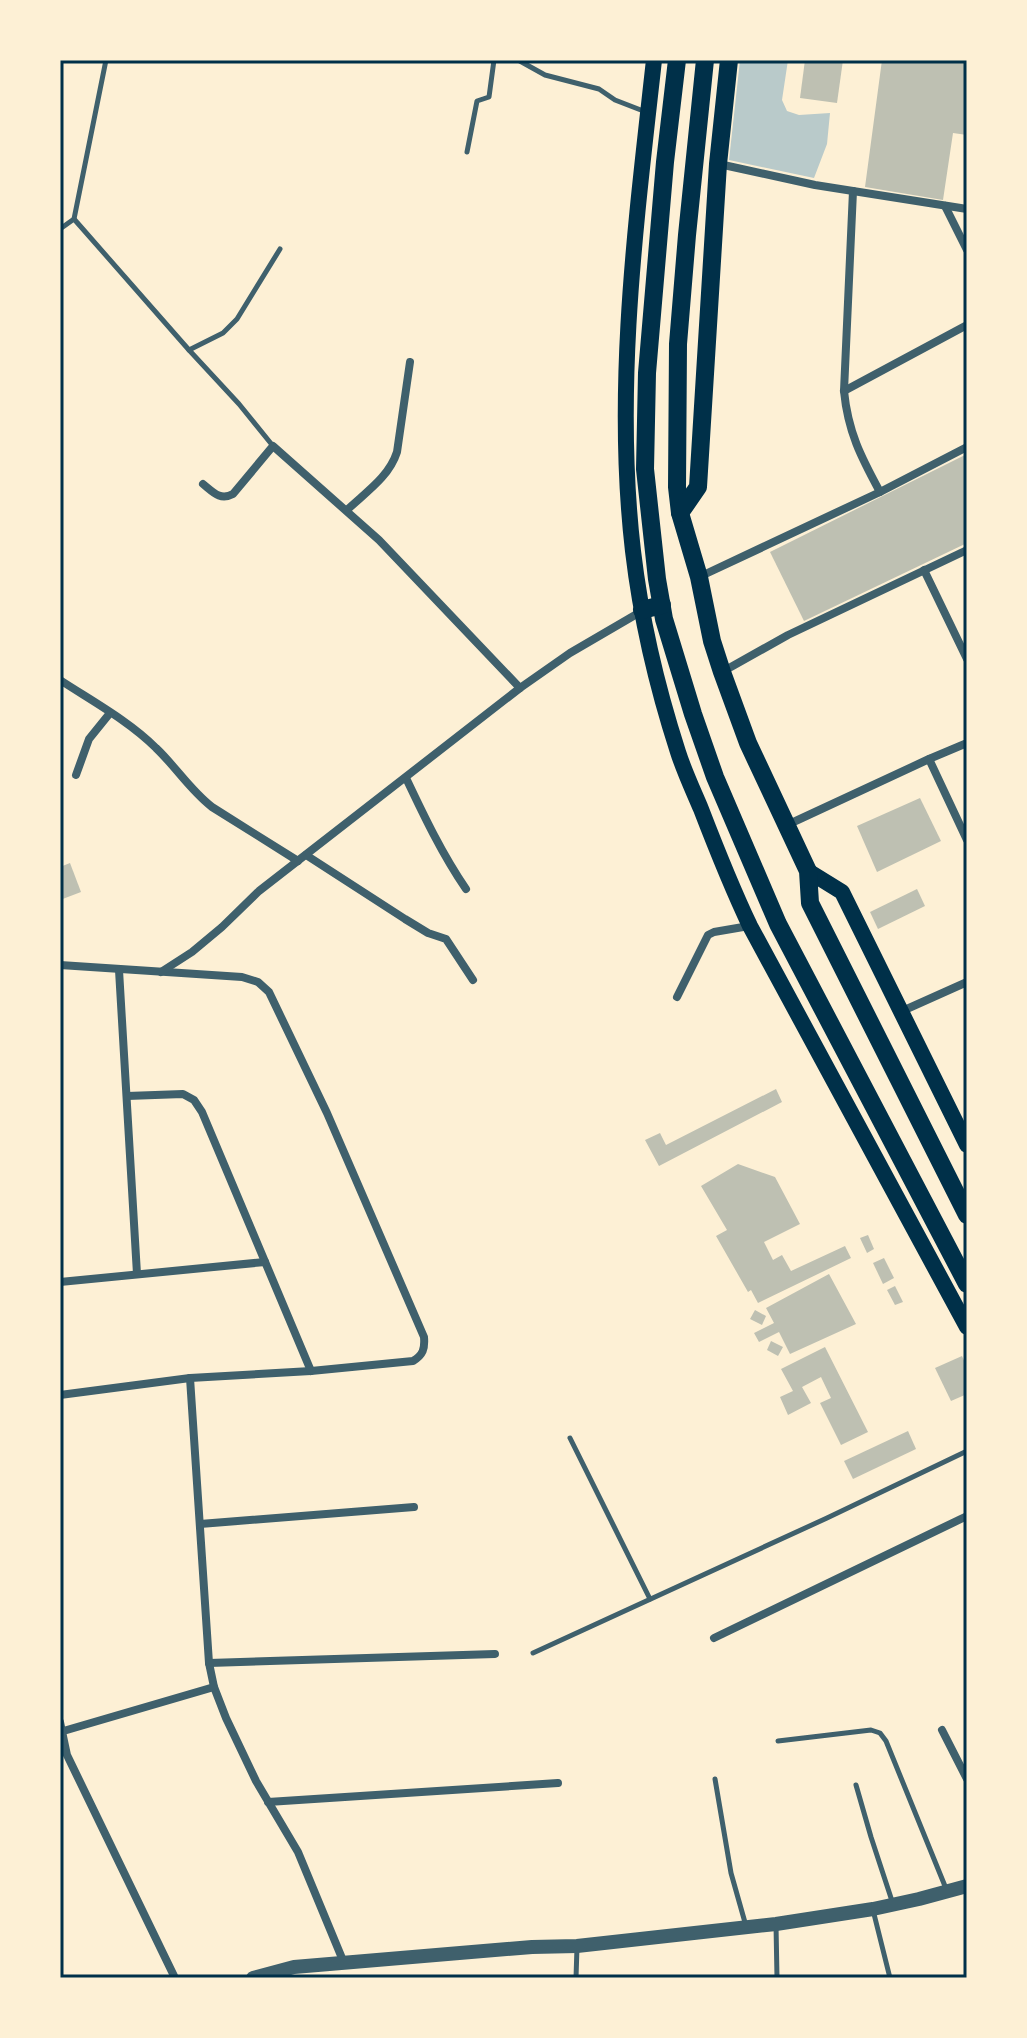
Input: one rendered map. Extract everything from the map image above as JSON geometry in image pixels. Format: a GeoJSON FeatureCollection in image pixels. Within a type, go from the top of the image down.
{"type":"FeatureCollection","features":[{"type":"Feature","properties":{"kind":"highway"},"geometry":{"type":"LineString","coordinates":[[677,60],[647,373],[645,469],[662,605],[675,656],[715,777],[778,924],[967,1284]]}},
{"type":"Feature","properties":{"kind":"highway"},"geometry":{"type":"LineString","coordinates":[[705,60],[677,372],[677,487],[680,513],[722,672],[748,743],[808,871],[810,903],[967,1215]]}},
{"type":"Feature","properties":{"kind":"highway"},"geometry":{"type":"LineString","coordinates":[[680,513],[698,487],[718,164],[729,60]]}},
{"type":"Feature","properties":{"kind":"highway"},"geometry":{"type":"LineString","coordinates":[[642,610],[662,605]]}},
{"type":"Feature","properties":{"kind":"main road"},"geometry":{"type":"LineString","coordinates":[[654,60],[637,216],[625,423],[632,538],[642,610],[657,678],[679,754],[750,926],[967,1327]]}},
{"type":"Feature","properties":{"kind":"main road"},"geometry":{"type":"LineString","coordinates":[[808,871],[842,892],[967,1145]]}},
{"type":"Feature","properties":{"kind":"street"},"geometry":{"type":"LineString","coordinates":[[718,164],[853,191],[967,209]]}},
{"type":"Feature","properties":{"kind":"street"},"geometry":{"type":"LineString","coordinates":[[853,191],[844,391],[846,415],[861,456],[880,492]]}},
{"type":"Feature","properties":{"kind":"street"},"geometry":{"type":"LineString","coordinates":[[945,206],[967,250]]}},
{"type":"Feature","properties":{"kind":"street"},"geometry":{"type":"LineString","coordinates":[[844,391],[967,325]]}},
{"type":"Feature","properties":{"kind":"street"},"geometry":{"type":"LineString","coordinates":[[347,510],[387,473],[393,463],[410,362]]}},
{"type":"Feature","properties":{"kind":"street"},"geometry":{"type":"LineString","coordinates":[[203,484],[219,497],[226,498],[233,494],[273,446],[379,540],[520,688]]}},
{"type":"Feature","properties":{"kind":"street"},"geometry":{"type":"LineString","coordinates":[[699,577],[880,492],[967,447]]}},
{"type":"Feature","properties":{"kind":"street"},"geometry":{"type":"LineString","coordinates":[[722,672],[788,635],[967,550]]}},
{"type":"Feature","properties":{"kind":"street"},"geometry":{"type":"LineString","coordinates":[[924,570],[967,659]]}},
{"type":"Feature","properties":{"kind":"street"},"geometry":{"type":"LineString","coordinates":[[159,973],[192,952],[259,891],[520,688],[570,653],[642,610]]}},
{"type":"Feature","properties":{"kind":"street"},"geometry":{"type":"LineString","coordinates":[[60,680],[157,748],[200,798],[298,861]]}},
{"type":"Feature","properties":{"kind":"street"},"geometry":{"type":"LineString","coordinates":[[76,775],[89,739],[110,713]]}},
{"type":"Feature","properties":{"kind":"street"},"geometry":{"type":"LineString","coordinates":[[786,825],[967,743]]}},
{"type":"Feature","properties":{"kind":"street"},"geometry":{"type":"LineString","coordinates":[[929,759],[967,840]]}},
{"type":"Feature","properties":{"kind":"street"},"geometry":{"type":"LineString","coordinates":[[406,778],[427,823],[466,889]]}},
{"type":"Feature","properties":{"kind":"street"},"geometry":{"type":"LineString","coordinates":[[306,855],[428,933],[446,939],[473,980]]}},
{"type":"Feature","properties":{"kind":"street"},"geometry":{"type":"LineString","coordinates":[[677,997],[708,935],[750,926]]}},
{"type":"Feature","properties":{"kind":"street"},"geometry":{"type":"LineString","coordinates":[[60,965],[242,977],[258,982],[269,992],[327,1113],[424,1337],[424,1348],[413,1361],[190,1378],[60,1395]]}},
{"type":"Feature","properties":{"kind":"street"},"geometry":{"type":"LineString","coordinates":[[119,970],[137,1274]]}},
{"type":"Feature","properties":{"kind":"street"},"geometry":{"type":"LineString","coordinates":[[900,1012],[967,982]]}},
{"type":"Feature","properties":{"kind":"street"},"geometry":{"type":"LineString","coordinates":[[127,1096],[183,1094],[194,1100],[202,1112],[311,1371]]}},
{"type":"Feature","properties":{"kind":"street"},"geometry":{"type":"LineString","coordinates":[[60,1282],[265,1262]]}},
{"type":"Feature","properties":{"kind":"street"},"geometry":{"type":"LineString","coordinates":[[190,1378],[209,1663],[214,1687],[256,1781],[298,1852],[344,1963]]}},
{"type":"Feature","properties":{"kind":"street"},"geometry":{"type":"LineString","coordinates":[[200,1524],[414,1507]]}},
{"type":"Feature","properties":{"kind":"street"},"geometry":{"type":"LineString","coordinates":[[714,1638],[967,1516]]}},
{"type":"Feature","properties":{"kind":"street"},"geometry":{"type":"LineString","coordinates":[[209,1663],[495,1654]]}},
{"type":"Feature","properties":{"kind":"street"},"geometry":{"type":"LineString","coordinates":[[175,1978],[67,1755],[61,1728],[214,1687]]}},
{"type":"Feature","properties":{"kind":"street"},"geometry":{"type":"LineString","coordinates":[[942,1730],[967,1779]]}},
{"type":"Feature","properties":{"kind":"street"},"geometry":{"type":"LineString","coordinates":[[268,1802],[558,1783]]}},
{"type":"Feature","properties":{"kind":"street"},"geometry":{"type":"LineString","coordinates":[[253,1978],[294,1967],[577,1946],[776,1924],[873,1909],[967,1886]]}},
{"type":"Feature","properties":{"kind":"lane"},"geometry":{"type":"LineString","coordinates":[[60,229],[74,219],[106,60]]}},
{"type":"Feature","properties":{"kind":"lane"},"geometry":{"type":"LineString","coordinates":[[467,152],[477,101],[489,97],[494,60]]}},
{"type":"Feature","properties":{"kind":"lane"},"geometry":{"type":"LineString","coordinates":[[518,60],[545,75],[599,89],[615,100],[648,113]]}},
{"type":"Feature","properties":{"kind":"lane"},"geometry":{"type":"LineString","coordinates":[[74,219],[273,446]]}},
{"type":"Feature","properties":{"kind":"lane"},"geometry":{"type":"LineString","coordinates":[[189,350],[223,333],[237,319],[280,249]]}},
{"type":"Feature","properties":{"kind":"lane"},"geometry":{"type":"LineString","coordinates":[[570,1438],[650,1599]]}},
{"type":"Feature","properties":{"kind":"lane"},"geometry":{"type":"LineString","coordinates":[[533,1653],[967,1451]]}},
{"type":"Feature","properties":{"kind":"lane"},"geometry":{"type":"LineString","coordinates":[[778,1741],[871,1730],[880,1733],[886,1741],[947,1892]]}},
{"type":"Feature","properties":{"kind":"lane"},"geometry":{"type":"LineString","coordinates":[[715,1779],[731,1873],[746,1927]]}},
{"type":"Feature","properties":{"kind":"lane"},"geometry":{"type":"LineString","coordinates":[[856,1785],[893,1905]]}},
{"type":"Feature","properties":{"kind":"lane"},"geometry":{"type":"LineString","coordinates":[[873,1909],[890,1978]]}},
{"type":"Feature","properties":{"kind":"lane"},"geometry":{"type":"LineString","coordinates":[[776,1924],[777,1978]]}},
{"type":"Feature","properties":{"kind":"lane"},"geometry":{"type":"LineString","coordinates":[[576,1978],[577,1946]]}},
{"type":"Feature","properties":{"kind":"shaded area"},"geometry":{"type":"Polygon","coordinates":[[[740,60],[788,60],[782,100],[787,111],[799,115],[830,113],[827,144],[814,178],[729,160],[740,60]]]}},
{"type":"Feature","properties":{"kind":"building"},"geometry":{"type":"Polygon","coordinates":[[[805,60],[843,60],[837,103],[800,98],[805,60]]]}},
{"type":"Feature","properties":{"kind":"building"},"geometry":{"type":"Polygon","coordinates":[[[882,60],[967,60],[967,135],[953,133],[943,200],[865,187],[882,60]]]}},
{"type":"Feature","properties":{"kind":"building"},"geometry":{"type":"Polygon","coordinates":[[[967,454],[967,543],[804,621],[770,552],[967,454]]]}},
{"type":"Feature","properties":{"kind":"building"},"geometry":{"type":"Polygon","coordinates":[[[920,798],[941,841],[877,872],[857,826],[920,798]]]}},
{"type":"Feature","properties":{"kind":"building"},"geometry":{"type":"Polygon","coordinates":[[[70,863],[81,892],[60,900],[60,867],[70,863]]]}},
{"type":"Feature","properties":{"kind":"building"},"geometry":{"type":"Polygon","coordinates":[[[917,889],[925,906],[878,929],[870,912],[917,889]]]}},
{"type":"Feature","properties":{"kind":"building"},"geometry":{"type":"Polygon","coordinates":[[[776,1089],[782,1102],[659,1166],[645,1140],[660,1133],[666,1145],[776,1089]]]}},
{"type":"Feature","properties":{"kind":"building"},"geometry":{"type":"Polygon","coordinates":[[[738,1164],[775,1177],[800,1224],[764,1242],[773,1260],[782,1255],[791,1271],[845,1246],[851,1258],[758,1303],[751,1290],[748,1292],[716,1236],[727,1230],[701,1186],[738,1164]]]}},
{"type":"Feature","properties":{"kind":"building"},"geometry":{"type":"Polygon","coordinates":[[[868,1235],[874,1249],[867,1253],[860,1238],[868,1235]]]}},
{"type":"Feature","properties":{"kind":"building"},"geometry":{"type":"Polygon","coordinates":[[[884,1258],[894,1278],[883,1284],[873,1263],[884,1258]]]}},
{"type":"Feature","properties":{"kind":"building"},"geometry":{"type":"Polygon","coordinates":[[[829,1274],[856,1324],[790,1354],[779,1332],[759,1342],[754,1333],[774,1323],[766,1308],[829,1274]]]}},
{"type":"Feature","properties":{"kind":"building"},"geometry":{"type":"Polygon","coordinates":[[[895,1286],[903,1302],[895,1305],[887,1290],[895,1286]]]}},
{"type":"Feature","properties":{"kind":"building"},"geometry":{"type":"Polygon","coordinates":[[[755,1310],[766,1316],[762,1325],[750,1319],[755,1310]]]}},
{"type":"Feature","properties":{"kind":"building"},"geometry":{"type":"Polygon","coordinates":[[[771,1341],[783,1347],[778,1356],[767,1350],[771,1341]]]}},
{"type":"Feature","properties":{"kind":"building"},"geometry":{"type":"Polygon","coordinates":[[[825,1347],[868,1432],[841,1445],[820,1403],[831,1398],[821,1377],[802,1387],[811,1403],[788,1415],[780,1397],[793,1391],[781,1369],[825,1347]]]}},
{"type":"Feature","properties":{"kind":"building"},"geometry":{"type":"Polygon","coordinates":[[[962,1356],[967,1367],[967,1394],[951,1401],[935,1368],[962,1356]]]}},
{"type":"Feature","properties":{"kind":"building"},"geometry":{"type":"Polygon","coordinates":[[[908,1431],[916,1449],[853,1479],[844,1461],[908,1431]]]}}]}
